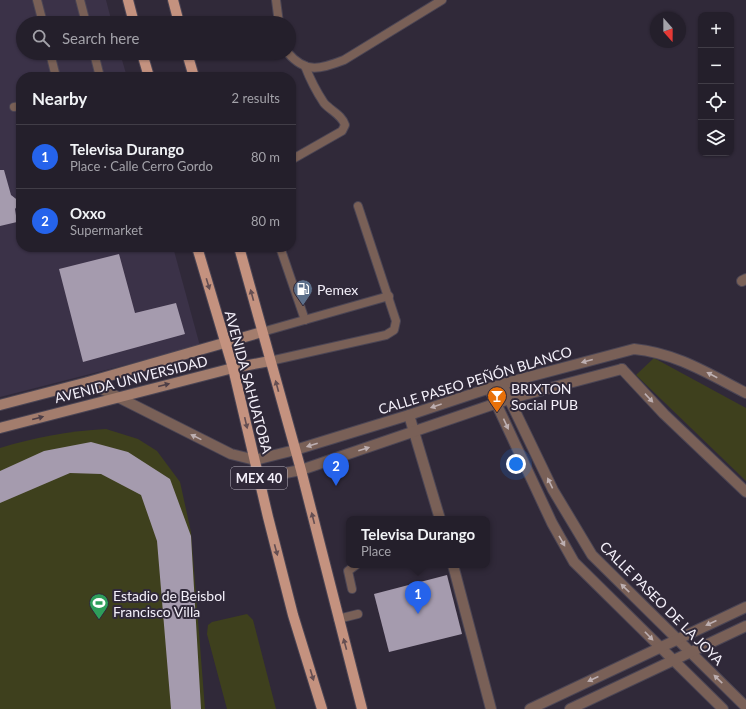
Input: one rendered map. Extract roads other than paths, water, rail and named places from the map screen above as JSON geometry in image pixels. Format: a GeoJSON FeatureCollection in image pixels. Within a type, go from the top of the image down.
{"type":"FeatureCollection","features":[{"type":"Feature","properties":{"kind":"main road"},"geometry":{"type":"LineString","coordinates":[[128,0],[132,16]]}},
{"type":"Feature","properties":{"kind":"main road"},"geometry":{"type":"LineString","coordinates":[[173,0],[177,16]]}},
{"type":"Feature","properties":{"kind":"main road"},"geometry":{"type":"LineString","coordinates":[[144,60],[148,72]]}},
{"type":"Feature","properties":{"kind":"main road"},"geometry":{"type":"LineString","coordinates":[[189,60],[193,72]]}},
{"type":"Feature","properties":{"kind":"main road","name":"AVENIDA SAHUATOBA"},"geometry":{"type":"LineString","coordinates":[[199,252],[233,368],[293,615],[322,709]]}},
{"type":"Feature","properties":{"kind":"main road","name":"AVENIDA SAHUATOBA"},"geometry":{"type":"LineString","coordinates":[[240,252],[295,450],[362,709]]}},
{"type":"Feature","properties":{"kind":"street","name":"AVENIDA UNIVERSIDAD"},"geometry":{"type":"LineString","coordinates":[[0,405],[88,382],[262,332]]}},
{"type":"Feature","properties":{"kind":"street"},"geometry":{"type":"LineString","coordinates":[[625,351],[622,369],[664,414],[746,492]]}},
{"type":"Feature","properties":{"kind":"street","name":"CALLE PASEO PEÑÓN BLANCO"},"geometry":{"type":"LineString","coordinates":[[255,460],[295,450],[409,415],[502,384],[625,351],[649,351],[672,356],[689,363],[746,393]]}},
{"type":"Feature","properties":{"kind":"street","name":"AVENIDA UNIVERSIDAD"},"geometry":{"type":"LineString","coordinates":[[0,428],[233,368],[270,361]]}},
{"type":"Feature","properties":{"kind":"street","name":"CALLE PASEO PEÑÓN BLANCO"},"geometry":{"type":"LineString","coordinates":[[259,478],[300,470],[509,399],[622,369]]}},
{"type":"Feature","properties":{"kind":"street"},"geometry":{"type":"LineString","coordinates":[[88,382],[231,454],[255,460]]}},
{"type":"Feature","properties":{"kind":"street","name":"CALLE PASEO DE LA JOYA"},"geometry":{"type":"LineString","coordinates":[[502,384],[553,490],[584,544],[601,565],[746,707]]}},
{"type":"Feature","properties":{"kind":"street"},"geometry":{"type":"LineString","coordinates":[[489,388],[552,523],[574,562],[723,709]]}},
{"type":"Feature","properties":{"kind":"street"},"geometry":{"type":"LineString","coordinates":[[409,415],[439,516]]}},
{"type":"Feature","properties":{"kind":"street"},"geometry":{"type":"LineString","coordinates":[[454,568],[491,709]]}},
{"type":"Feature","properties":{"kind":"street"},"geometry":{"type":"LineString","coordinates":[[530,709],[746,607]]}},
{"type":"Feature","properties":{"kind":"street"},"geometry":{"type":"LineString","coordinates":[[570,709],[746,626]]}},
{"type":"Feature","properties":{"kind":"lane"},"geometry":{"type":"LineString","coordinates":[[37,0],[41,16]]}},
{"type":"Feature","properties":{"kind":"lane"},"geometry":{"type":"LineString","coordinates":[[80,0],[84,16]]}},
{"type":"Feature","properties":{"kind":"lane"},"geometry":{"type":"LineString","coordinates":[[276,0],[278,16]]}},
{"type":"Feature","properties":{"kind":"lane"},"geometry":{"type":"LineString","coordinates":[[294,60],[305,66],[315,69],[326,67],[344,60],[442,0]]}},
{"type":"Feature","properties":{"kind":"lane"},"geometry":{"type":"LineString","coordinates":[[52,60],[55,72]]}},
{"type":"Feature","properties":{"kind":"lane"},"geometry":{"type":"LineString","coordinates":[[96,60],[99,72]]}},
{"type":"Feature","properties":{"kind":"lane"},"geometry":{"type":"LineString","coordinates":[[296,157],[342,131],[345,126],[343,119],[325,104],[313,86],[305,66]]}},
{"type":"Feature","properties":{"kind":"lane"},"geometry":{"type":"LineString","coordinates":[[270,361],[386,335],[394,330],[396,321],[389,296],[358,206]]}},
{"type":"Feature","properties":{"kind":"lane"},"geometry":{"type":"LineString","coordinates":[[282,252],[305,320]]}},
{"type":"Feature","properties":{"kind":"lane"},"geometry":{"type":"LineString","coordinates":[[262,332],[389,296]]}},
{"type":"Feature","properties":{"kind":"lane"},"geometry":{"type":"LineString","coordinates":[[352,568],[348,571],[352,589]]}},
{"type":"Feature","properties":{"kind":"lane"},"geometry":{"type":"LineString","coordinates":[[338,619],[358,614]]}},
{"type":"Feature","properties":{"kind":"place","name":"Pemex"},"geometry":{"type":"Point","coordinates":[303,306]}},
{"type":"Feature","properties":{"kind":"place","name":"BRIXTON Social PUB"},"geometry":{"type":"Point","coordinates":[497,413]}},
{"type":"Feature","properties":{"kind":"place","name":"Oxxo"},"geometry":{"type":"Point","coordinates":[336,486]}},
{"type":"Feature","properties":{"kind":"place","name":"Televisa Durango"},"geometry":{"type":"Point","coordinates":[418,614]}},
{"type":"Feature","properties":{"kind":"place","name":"Estadio de Beisbol Francisco Villa"},"geometry":{"type":"Point","coordinates":[99,620]}}]}
